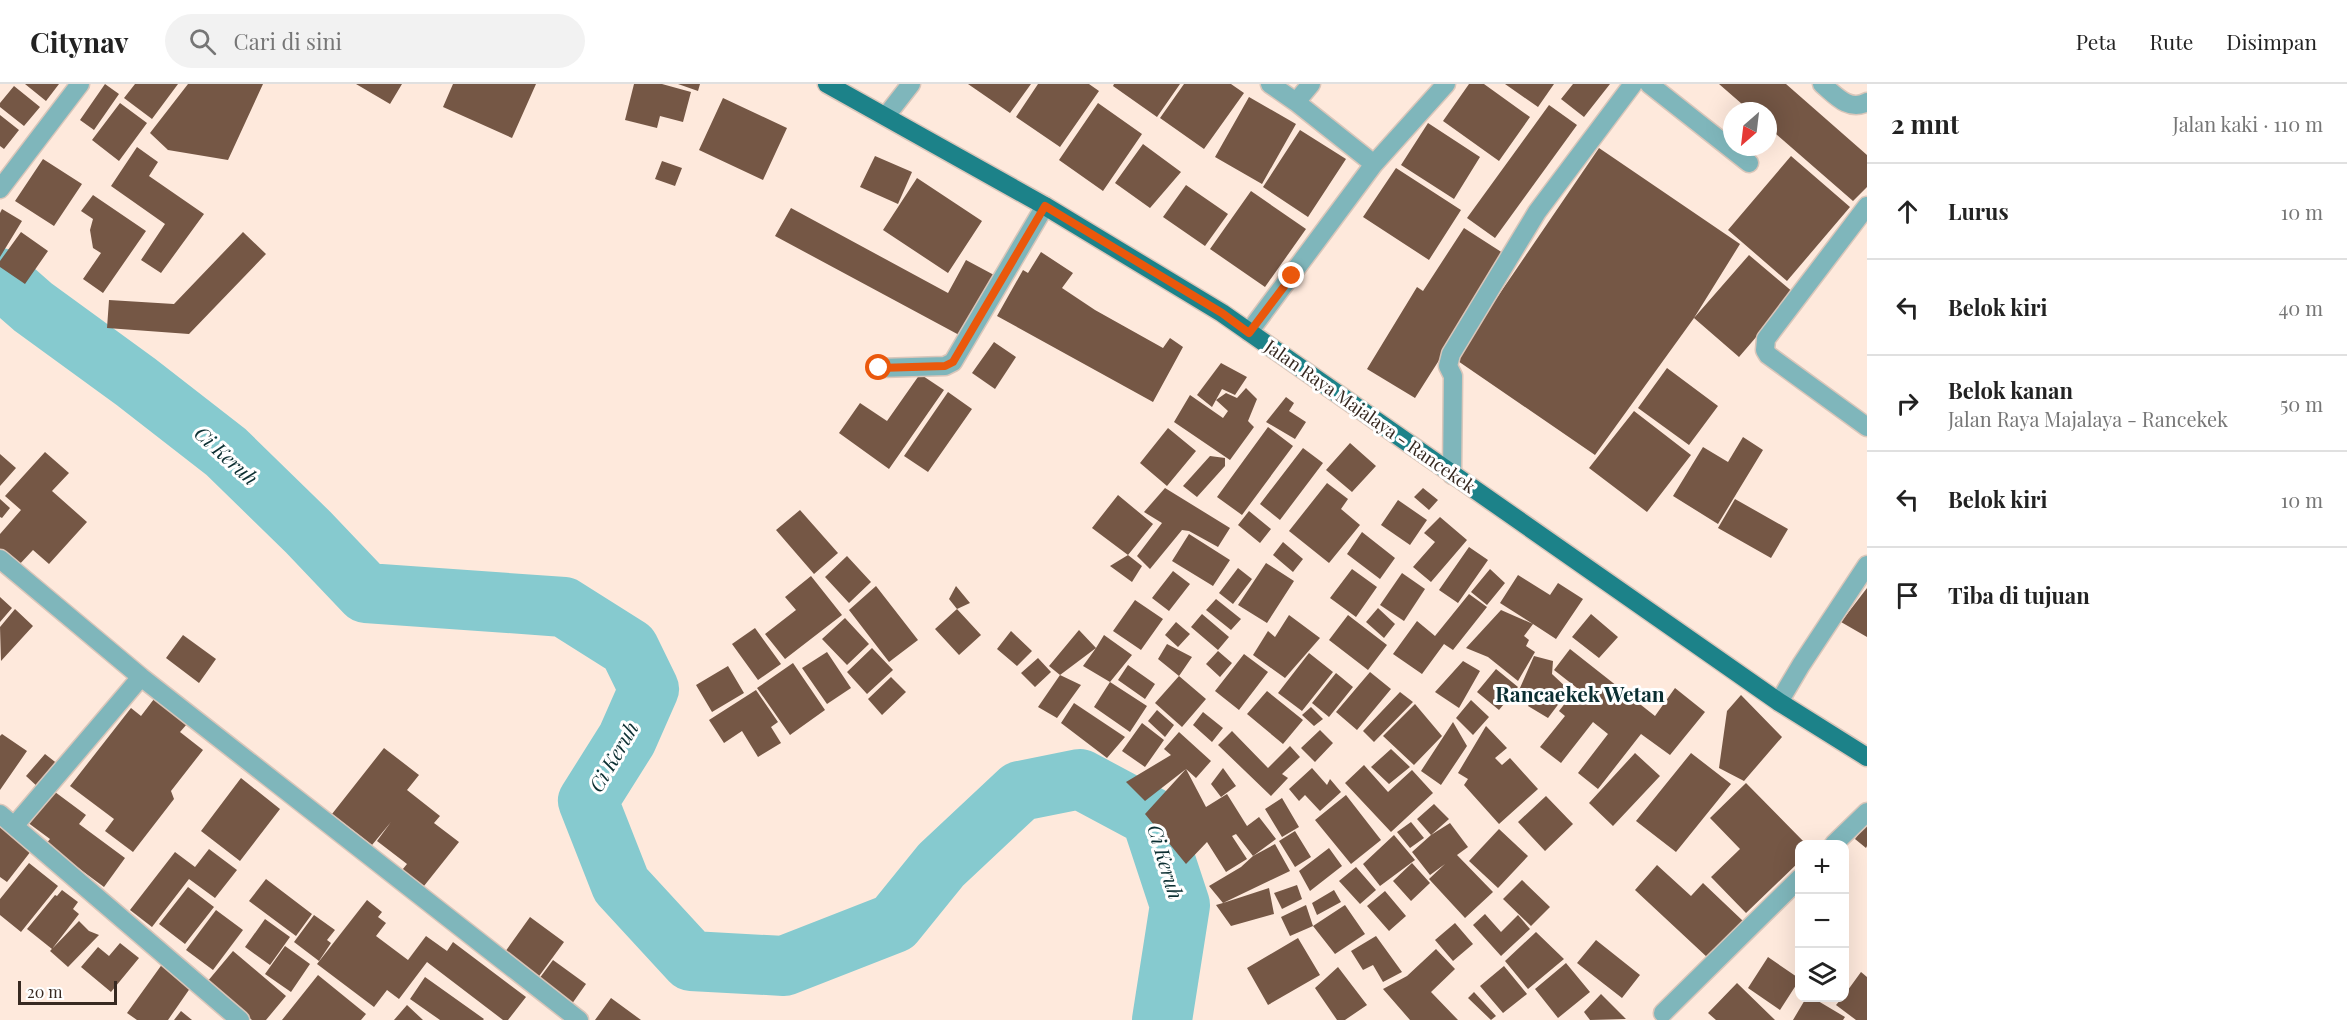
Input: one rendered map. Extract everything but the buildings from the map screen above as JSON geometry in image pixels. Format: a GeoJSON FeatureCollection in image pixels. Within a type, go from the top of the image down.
{"type":"FeatureCollection","features":[{"type":"Feature","properties":{"kind":"main road","name":"Jalan Raya Majalaya - Rancekek"},"geometry":{"type":"LineString","coordinates":[[827,84],[1045,206],[1222,313],[1779,702],[1867,757]]}},
{"type":"Feature","properties":{"kind":"street"},"geometry":{"type":"LineString","coordinates":[[0,189],[80,84]]}},
{"type":"Feature","properties":{"kind":"street"},"geometry":{"type":"LineString","coordinates":[[886,116],[911,84]]}},
{"type":"Feature","properties":{"kind":"street"},"geometry":{"type":"LineString","coordinates":[[1270,84],[1374,164]]}},
{"type":"Feature","properties":{"kind":"street"},"geometry":{"type":"LineString","coordinates":[[1296,102],[1311,84]]}},
{"type":"Feature","properties":{"kind":"street"},"geometry":{"type":"LineString","coordinates":[[1249,333],[1374,164],[1446,84]]}},
{"type":"Feature","properties":{"kind":"street"},"geometry":{"type":"LineString","coordinates":[[1452,475],[1453,376],[1448,366],[1451,354],[1537,212],[1633,84]]}},
{"type":"Feature","properties":{"kind":"street"},"geometry":{"type":"LineString","coordinates":[[1649,84],[1749,163]]}},
{"type":"Feature","properties":{"kind":"street"},"geometry":{"type":"LineString","coordinates":[[1822,84],[1847,105],[1861,105],[1867,102]]}},
{"type":"Feature","properties":{"kind":"street"},"geometry":{"type":"LineString","coordinates":[[879,368],[945,366],[953,362],[1045,206]]}},
{"type":"Feature","properties":{"kind":"street"},"geometry":{"type":"LineString","coordinates":[[1867,207],[1766,339],[1765,350],[1768,355],[1867,427]]}},
{"type":"Feature","properties":{"kind":"street"},"geometry":{"type":"LineString","coordinates":[[0,559],[141,677],[579,1020]]}},
{"type":"Feature","properties":{"kind":"street"},"geometry":{"type":"LineString","coordinates":[[1779,702],[1867,565]]}},
{"type":"Feature","properties":{"kind":"street"},"geometry":{"type":"LineString","coordinates":[[141,677],[7,820],[240,1020]]}},
{"type":"Feature","properties":{"kind":"street"},"geometry":{"type":"LineString","coordinates":[[1838,840],[1867,812]]}},
{"type":"Feature","properties":{"kind":"street"},"geometry":{"type":"LineString","coordinates":[[1663,1013],[1795,883]]}},
{"type":"Feature","properties":{"kind":"waterway","name":"Ci Keruh"},"geometry":{"type":"LineString","coordinates":[[0,278],[33,307],[136,382],[226,452],[308,532],[366,593],[564,607],[629,648],[649,689],[627,739],[588,801],[621,885],[691,961],[784,966],[894,923],[941,865],[1020,791],[1080,779],[1151,817],[1180,905],[1162,1020]]}},
{"type":"Feature","properties":{"kind":"district","name":"Rancaekek Wetan"},"geometry":{"type":"Point","coordinates":[1580,695]}},
{"type":"Feature","properties":{"kind":"route"},"geometry":{"type":"LineString","coordinates":[[879,368],[945,366],[953,362],[1045,206],[1222,313],[1249,333],[1292,276]]}}]}
